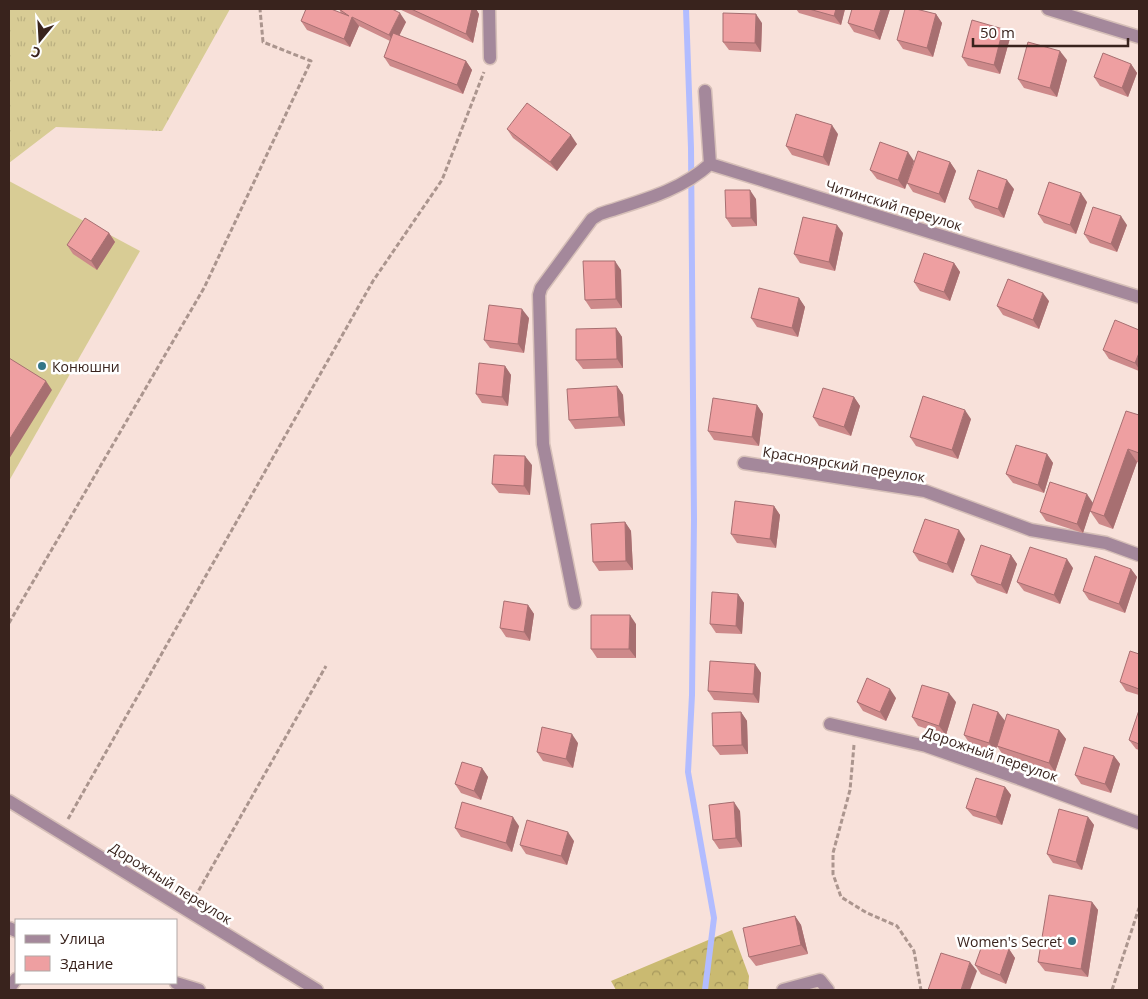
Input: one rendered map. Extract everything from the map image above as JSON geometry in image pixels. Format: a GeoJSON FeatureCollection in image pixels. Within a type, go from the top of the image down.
{"type":"FeatureCollection","features":[{"type":"Feature","properties":{"kind":"street"},"geometry":{"type":"LineString","coordinates":[[489,9],[490,58]]}},
{"type":"Feature","properties":{"kind":"street"},"geometry":{"type":"LineString","coordinates":[[1048,9],[1139,37]]}},
{"type":"Feature","properties":{"kind":"street"},"geometry":{"type":"LineString","coordinates":[[575,603],[542,444],[539,295],[541,288],[592,219],[600,214],[670,191],[697,176],[710,164],[705,91]]}},
{"type":"Feature","properties":{"kind":"street","name":"Читинский переулок"},"geometry":{"type":"LineString","coordinates":[[710,164],[1139,297]]}},
{"type":"Feature","properties":{"kind":"street","name":"Красноярский переулок"},"geometry":{"type":"LineString","coordinates":[[744,463],[925,491],[1031,530],[1106,543],[1139,555]]}},
{"type":"Feature","properties":{"kind":"street","name":"Дорожный переулок"},"geometry":{"type":"LineString","coordinates":[[830,724],[926,746],[1139,823]]}},
{"type":"Feature","properties":{"kind":"street","name":"Дорожный переулок"},"geometry":{"type":"LineString","coordinates":[[9,801],[317,990]]}},
{"type":"Feature","properties":{"kind":"street"},"geometry":{"type":"LineString","coordinates":[[783,990],[820,980],[828,990]]}},
{"type":"Feature","properties":{"kind":"street"},"geometry":{"type":"LineString","coordinates":[[178,984],[199,990]]}},
{"type":"Feature","properties":{"kind":"path"},"geometry":{"type":"LineString","coordinates":[[9,623],[204,288],[311,61],[263,42],[260,9]]}},
{"type":"Feature","properties":{"kind":"path"},"geometry":{"type":"LineString","coordinates":[[60,833],[373,281],[442,180],[490,58]]}},
{"type":"Feature","properties":{"kind":"path"},"geometry":{"type":"LineString","coordinates":[[187,910],[326,666]]}},
{"type":"Feature","properties":{"kind":"path"},"geometry":{"type":"LineString","coordinates":[[855,730],[850,790],[833,853],[833,874],[841,897],[867,913],[897,926],[914,951],[921,990]]}},
{"type":"Feature","properties":{"kind":"path"},"geometry":{"type":"LineString","coordinates":[[1112,990],[1139,908]]}},
{"type":"Feature","properties":{"kind":"green space"},"geometry":{"type":"Polygon","coordinates":[[[9,9],[230,9],[162,131],[56,127],[9,163],[9,9]]]}},
{"type":"Feature","properties":{"kind":"green space","name":"Конюшни"},"geometry":{"type":"Polygon","coordinates":[[[9,181],[140,251],[9,481],[9,181]]]}},
{"type":"Feature","properties":{"kind":"green space"},"geometry":{"type":"Polygon","coordinates":[[[732,930],[749,976],[748,990],[616,990],[611,981],[732,930]]]}},
{"type":"Feature","properties":{"kind":"building"},"geometry":{"type":"Polygon","coordinates":[[[306,9],[331,9],[349,16],[339,9],[392,9],[400,13],[389,35],[352,17],[344,39],[301,21],[306,9]]]}},
{"type":"Feature","properties":{"kind":"building"},"geometry":{"type":"Polygon","coordinates":[[[411,9],[472,9],[466,34],[411,9]]]}},
{"type":"Feature","properties":{"kind":"building"},"geometry":{"type":"Polygon","coordinates":[[[809,9],[836,9],[834,16],[809,9]]]}},
{"type":"Feature","properties":{"kind":"building"},"geometry":{"type":"Polygon","coordinates":[[[852,9],[881,9],[874,31],[848,23],[852,9]]]}},
{"type":"Feature","properties":{"kind":"building"},"geometry":{"type":"Polygon","coordinates":[[[905,9],[916,9],[936,14],[927,48],[897,40],[905,9]]]}},
{"type":"Feature","properties":{"kind":"building"},"geometry":{"type":"Polygon","coordinates":[[[723,13],[756,14],[755,43],[723,42],[723,13]]]}},
{"type":"Feature","properties":{"kind":"building"},"geometry":{"type":"Polygon","coordinates":[[[972,20],[1003,29],[994,65],[962,57],[972,20]]]}},
{"type":"Feature","properties":{"kind":"building"},"geometry":{"type":"Polygon","coordinates":[[[393,33],[466,61],[457,85],[384,57],[393,33]]]}},
{"type":"Feature","properties":{"kind":"building"},"geometry":{"type":"Polygon","coordinates":[[[1028,42],[1060,51],[1050,88],[1018,79],[1028,42]]]}},
{"type":"Feature","properties":{"kind":"building"},"geometry":{"type":"Polygon","coordinates":[[[1103,53],[1131,64],[1122,88],[1094,77],[1103,53]]]}},
{"type":"Feature","properties":{"kind":"building"},"geometry":{"type":"Polygon","coordinates":[[[527,103],[571,135],[550,162],[507,129],[527,103]]]}},
{"type":"Feature","properties":{"kind":"building"},"geometry":{"type":"Polygon","coordinates":[[[796,114],[832,125],[823,157],[786,146],[796,114]]]}},
{"type":"Feature","properties":{"kind":"building"},"geometry":{"type":"Polygon","coordinates":[[[880,142],[908,152],[898,180],[870,170],[880,142]]]}},
{"type":"Feature","properties":{"kind":"building"},"geometry":{"type":"Polygon","coordinates":[[[918,151],[950,162],[939,194],[907,183],[918,151]]]}},
{"type":"Feature","properties":{"kind":"building"},"geometry":{"type":"Polygon","coordinates":[[[978,170],[1007,180],[998,209],[969,199],[978,170]]]}},
{"type":"Feature","properties":{"kind":"building"},"geometry":{"type":"Polygon","coordinates":[[[1049,182],[1081,193],[1070,225],[1038,214],[1049,182]]]}},
{"type":"Feature","properties":{"kind":"building"},"geometry":{"type":"Polygon","coordinates":[[[725,190],[750,190],[751,218],[726,218],[725,190]]]}},
{"type":"Feature","properties":{"kind":"building"},"geometry":{"type":"Polygon","coordinates":[[[1093,207],[1121,216],[1111,244],[1084,234],[1093,207]]]}},
{"type":"Feature","properties":{"kind":"building"},"geometry":{"type":"Polygon","coordinates":[[[803,217],[837,225],[829,262],[794,254],[803,217]]]}},
{"type":"Feature","properties":{"kind":"building"},"geometry":{"type":"Polygon","coordinates":[[[85,218],[109,233],[91,261],[67,245],[85,218]]]}},
{"type":"Feature","properties":{"kind":"building"},"geometry":{"type":"Polygon","coordinates":[[[924,253],[954,263],[944,292],[914,282],[924,253]]]}},
{"type":"Feature","properties":{"kind":"building"},"geometry":{"type":"Polygon","coordinates":[[[583,261],[615,261],[616,299],[585,300],[583,261]]]}},
{"type":"Feature","properties":{"kind":"building"},"geometry":{"type":"Polygon","coordinates":[[[1008,279],[1043,293],[1033,320],[997,306],[1008,279]]]}},
{"type":"Feature","properties":{"kind":"building"},"geometry":{"type":"Polygon","coordinates":[[[759,288],[799,298],[792,328],[751,318],[759,288]]]}},
{"type":"Feature","properties":{"kind":"building"},"geometry":{"type":"Polygon","coordinates":[[[489,305],[522,309],[518,344],[484,340],[489,305]]]}},
{"type":"Feature","properties":{"kind":"building"},"geometry":{"type":"Polygon","coordinates":[[[1115,320],[1139,330],[1139,353],[1135,363],[1103,350],[1115,320]]]}},
{"type":"Feature","properties":{"kind":"building"},"geometry":{"type":"Polygon","coordinates":[[[616,328],[617,359],[576,360],[576,329],[616,328]]]}},
{"type":"Feature","properties":{"kind":"building"},"geometry":{"type":"Polygon","coordinates":[[[9,358],[46,381],[9,440],[9,358]]]}},
{"type":"Feature","properties":{"kind":"building"},"geometry":{"type":"Polygon","coordinates":[[[479,363],[505,366],[502,397],[476,394],[479,363]]]}},
{"type":"Feature","properties":{"kind":"building"},"geometry":{"type":"Polygon","coordinates":[[[617,386],[619,417],[569,420],[567,389],[617,386]]]}},
{"type":"Feature","properties":{"kind":"building"},"geometry":{"type":"Polygon","coordinates":[[[823,388],[854,397],[844,427],[813,417],[823,388]]]}},
{"type":"Feature","properties":{"kind":"building"},"geometry":{"type":"Polygon","coordinates":[[[923,396],[965,410],[952,450],[910,437],[923,396]]]}},
{"type":"Feature","properties":{"kind":"building"},"geometry":{"type":"Polygon","coordinates":[[[713,398],[757,405],[752,437],[708,431],[713,398]]]}},
{"type":"Feature","properties":{"kind":"building"},"geometry":{"type":"Polygon","coordinates":[[[1126,411],[1139,415],[1139,453],[1128,449],[1104,516],[1090,511],[1126,411]]]}},
{"type":"Feature","properties":{"kind":"building"},"geometry":{"type":"Polygon","coordinates":[[[1016,445],[1047,454],[1038,485],[1006,474],[1016,445]]]}},
{"type":"Feature","properties":{"kind":"building"},"geometry":{"type":"Polygon","coordinates":[[[494,455],[525,456],[524,486],[492,484],[494,455]]]}},
{"type":"Feature","properties":{"kind":"building"},"geometry":{"type":"Polygon","coordinates":[[[1050,482],[1087,494],[1077,524],[1040,512],[1050,482]]]}},
{"type":"Feature","properties":{"kind":"building"},"geometry":{"type":"Polygon","coordinates":[[[735,501],[774,506],[770,539],[731,534],[735,501]]]}},
{"type":"Feature","properties":{"kind":"building"},"geometry":{"type":"Polygon","coordinates":[[[925,519],[959,530],[947,564],[913,552],[925,519]]]}},
{"type":"Feature","properties":{"kind":"building"},"geometry":{"type":"Polygon","coordinates":[[[625,522],[626,561],[593,562],[591,524],[625,522]]]}},
{"type":"Feature","properties":{"kind":"building"},"geometry":{"type":"Polygon","coordinates":[[[981,545],[1011,555],[1001,585],[971,575],[981,545]]]}},
{"type":"Feature","properties":{"kind":"building"},"geometry":{"type":"Polygon","coordinates":[[[1030,547],[1067,559],[1054,595],[1017,582],[1030,547]]]}},
{"type":"Feature","properties":{"kind":"building"},"geometry":{"type":"Polygon","coordinates":[[[1095,556],[1131,569],[1119,604],[1083,591],[1095,556]]]}},
{"type":"Feature","properties":{"kind":"building"},"geometry":{"type":"Polygon","coordinates":[[[712,592],[738,594],[736,626],[710,624],[712,592]]]}},
{"type":"Feature","properties":{"kind":"building"},"geometry":{"type":"Polygon","coordinates":[[[504,601],[528,605],[524,632],[500,628],[504,601]]]}},
{"type":"Feature","properties":{"kind":"building"},"geometry":{"type":"Polygon","coordinates":[[[591,615],[630,615],[629,649],[591,649],[591,615]]]}},
{"type":"Feature","properties":{"kind":"building"},"geometry":{"type":"Polygon","coordinates":[[[1130,651],[1139,654],[1139,689],[1120,682],[1130,651]]]}},
{"type":"Feature","properties":{"kind":"building"},"geometry":{"type":"Polygon","coordinates":[[[710,661],[755,664],[753,694],[708,691],[710,661]]]}},
{"type":"Feature","properties":{"kind":"building"},"geometry":{"type":"Polygon","coordinates":[[[867,678],[890,689],[880,712],[857,702],[867,678]]]}},
{"type":"Feature","properties":{"kind":"building"},"geometry":{"type":"Polygon","coordinates":[[[922,685],[949,693],[939,726],[912,717],[922,685]]]}},
{"type":"Feature","properties":{"kind":"building"},"geometry":{"type":"Polygon","coordinates":[[[973,704],[998,712],[989,743],[964,735],[973,704]]]}},
{"type":"Feature","properties":{"kind":"building"},"geometry":{"type":"Polygon","coordinates":[[[1139,710],[1139,744],[1129,740],[1139,710]]]}},
{"type":"Feature","properties":{"kind":"building"},"geometry":{"type":"Polygon","coordinates":[[[741,712],[742,745],[713,746],[712,713],[741,712]]]}},
{"type":"Feature","properties":{"kind":"building"},"geometry":{"type":"Polygon","coordinates":[[[1007,714],[1059,730],[1049,763],[997,746],[1007,714]]]}},
{"type":"Feature","properties":{"kind":"building"},"geometry":{"type":"Polygon","coordinates":[[[542,727],[572,734],[566,759],[537,752],[542,727]]]}},
{"type":"Feature","properties":{"kind":"building"},"geometry":{"type":"Polygon","coordinates":[[[1084,747],[1114,756],[1105,784],[1075,775],[1084,747]]]}},
{"type":"Feature","properties":{"kind":"building"},"geometry":{"type":"Polygon","coordinates":[[[462,762],[482,768],[474,791],[455,784],[462,762]]]}},
{"type":"Feature","properties":{"kind":"building"},"geometry":{"type":"Polygon","coordinates":[[[976,778],[1005,787],[996,817],[966,808],[976,778]]]}},
{"type":"Feature","properties":{"kind":"building"},"geometry":{"type":"Polygon","coordinates":[[[462,802],[513,817],[506,843],[455,828],[462,802]]]}},
{"type":"Feature","properties":{"kind":"building"},"geometry":{"type":"Polygon","coordinates":[[[734,802],[736,838],[713,840],[709,805],[734,802]]]}},
{"type":"Feature","properties":{"kind":"building"},"geometry":{"type":"Polygon","coordinates":[[[1059,809],[1088,817],[1076,862],[1047,854],[1059,809]]]}},
{"type":"Feature","properties":{"kind":"building"},"geometry":{"type":"Polygon","coordinates":[[[527,820],[568,832],[561,856],[520,845],[527,820]]]}},
{"type":"Feature","properties":{"kind":"building"},"geometry":{"type":"Polygon","coordinates":[[[1049,895],[1092,902],[1081,969],[1038,962],[1049,895]]]}},
{"type":"Feature","properties":{"kind":"building"},"geometry":{"type":"Polygon","coordinates":[[[795,916],[801,945],[749,957],[743,928],[795,916]]]}},
{"type":"Feature","properties":{"kind":"building"},"geometry":{"type":"Polygon","coordinates":[[[984,940],[1009,949],[1000,975],[975,965],[984,940]]]}},
{"type":"Feature","properties":{"kind":"building"},"geometry":{"type":"Polygon","coordinates":[[[941,953],[970,962],[961,990],[928,990],[941,953]]]}},
{"type":"Feature","properties":{"kind":"waterway"},"geometry":{"type":"LineString","coordinates":[[686,9],[691,148],[694,519],[692,695],[688,772],[714,918],[705,990]]}},
{"type":"Feature","properties":{"kind":"place","name":"Конюшни"},"geometry":{"type":"Point","coordinates":[42,366]}},
{"type":"Feature","properties":{"kind":"place","name":"Women's Secret"},"geometry":{"type":"Point","coordinates":[1072,941]}}]}
